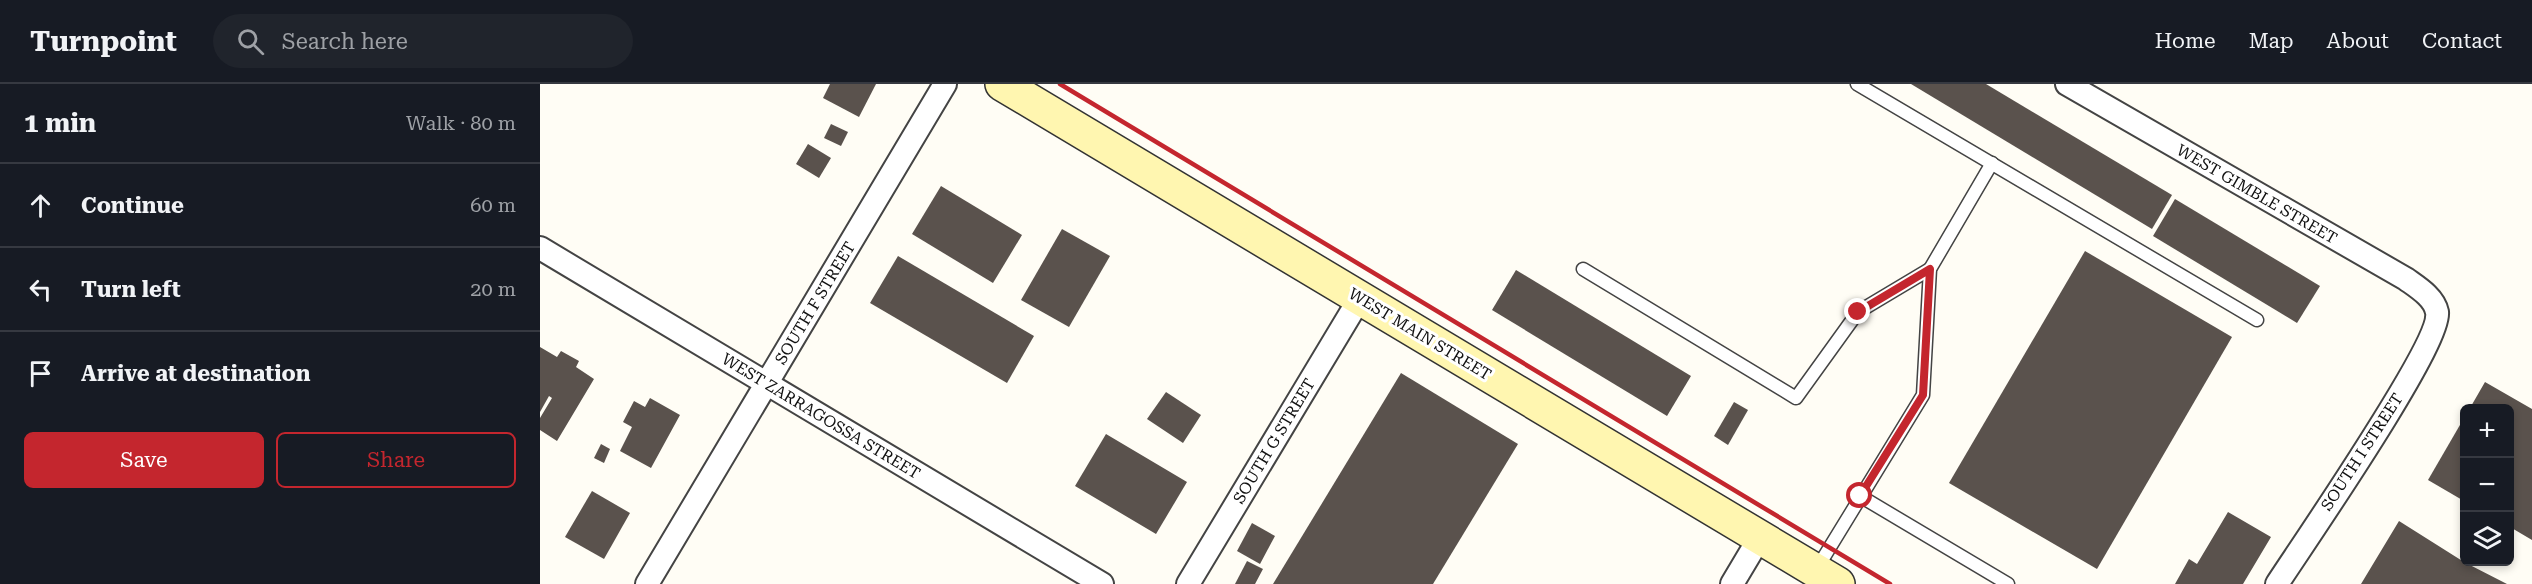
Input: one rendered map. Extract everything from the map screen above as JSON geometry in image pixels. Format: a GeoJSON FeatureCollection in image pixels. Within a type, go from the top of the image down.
{"type":"FeatureCollection","features":[{"type":"Feature","properties":{"kind":"main road","name":"WEST MAIN STREET"},"geometry":{"type":"LineString","coordinates":[[1002,84],[1827,577]]}},
{"type":"Feature","properties":{"kind":"street","name":"SOUTH F STREET"},"geometry":{"type":"LineString","coordinates":[[647,584],[945,84]]}},
{"type":"Feature","properties":{"kind":"street","name":"WEST GIMBLE STREET"},"geometry":{"type":"LineString","coordinates":[[2067,84],[2406,279],[2423,291],[2435,306],[2437,314]]}},
{"type":"Feature","properties":{"kind":"street","name":"WEST ZARRAGOSSA STREET"},"geometry":{"type":"LineString","coordinates":[[540,248],[1102,584]]}},
{"type":"Feature","properties":{"kind":"street","name":"SOUTH G STREET"},"geometry":{"type":"LineString","coordinates":[[1188,584],[1360,298]]}},
{"type":"Feature","properties":{"kind":"street","name":"SOUTH I STREET"},"geometry":{"type":"LineString","coordinates":[[2277,584],[2410,378],[2432,337],[2437,314]]}},
{"type":"Feature","properties":{"kind":"street"},"geometry":{"type":"LineString","coordinates":[[1732,584],[1760,537]]}},
{"type":"Feature","properties":{"kind":"lane"},"geometry":{"type":"LineString","coordinates":[[1857,84],[2257,320]]}},
{"type":"Feature","properties":{"kind":"lane"},"geometry":{"type":"LineString","coordinates":[[1827,577],[1860,496],[1923,395],[1930,269],[1992,163]]}},
{"type":"Feature","properties":{"kind":"lane"},"geometry":{"type":"LineString","coordinates":[[1583,269],[1796,399],[1858,312],[1930,269]]}},
{"type":"Feature","properties":{"kind":"lane"},"geometry":{"type":"LineString","coordinates":[[1860,496],[2008,584]]}},
{"type":"Feature","properties":{"kind":"building"},"geometry":{"type":"Polygon","coordinates":[[[830,84],[876,84],[859,117],[823,98],[830,84]]]}},
{"type":"Feature","properties":{"kind":"building"},"geometry":{"type":"Polygon","coordinates":[[[1911,84],[1986,84],[2172,195],[2152,229],[1911,84]]]}},
{"type":"Feature","properties":{"kind":"building"},"geometry":{"type":"Polygon","coordinates":[[[831,124],[848,132],[841,146],[824,138],[831,124]]]}},
{"type":"Feature","properties":{"kind":"building"},"geometry":{"type":"Polygon","coordinates":[[[808,144],[831,158],[819,178],[796,164],[808,144]]]}},
{"type":"Feature","properties":{"kind":"building"},"geometry":{"type":"Polygon","coordinates":[[[941,186],[1022,235],[993,283],[912,234],[941,186]]]}},
{"type":"Feature","properties":{"kind":"building"},"geometry":{"type":"Polygon","coordinates":[[[2175,199],[2320,286],[2297,323],[2153,236],[2175,199]]]}},
{"type":"Feature","properties":{"kind":"building"},"geometry":{"type":"Polygon","coordinates":[[[1062,229],[1110,256],[1069,327],[1021,300],[1062,229]]]}},
{"type":"Feature","properties":{"kind":"building"},"geometry":{"type":"Polygon","coordinates":[[[2085,251],[2232,337],[2097,569],[1949,483],[2085,251]]]}},
{"type":"Feature","properties":{"kind":"building"},"geometry":{"type":"Polygon","coordinates":[[[898,256],[1034,336],[1007,383],[870,303],[898,256]]]}},
{"type":"Feature","properties":{"kind":"building"},"geometry":{"type":"Polygon","coordinates":[[[1516,270],[1691,376],[1667,416],[1492,310],[1516,270]]]}},
{"type":"Feature","properties":{"kind":"building"},"geometry":{"type":"Polygon","coordinates":[[[540,347],[557,357],[561,351],[579,361],[576,367],[594,379],[557,441],[540,430],[540,418],[552,398],[549,396],[540,412],[540,347]]]}},
{"type":"Feature","properties":{"kind":"building"},"geometry":{"type":"Polygon","coordinates":[[[1401,373],[1518,444],[1433,584],[1273,584],[1401,373]]]}},
{"type":"Feature","properties":{"kind":"building"},"geometry":{"type":"Polygon","coordinates":[[[2485,382],[2532,409],[2532,540],[2514,529],[2514,404],[2472,404],[2485,382]]]}},
{"type":"Feature","properties":{"kind":"building"},"geometry":{"type":"Polygon","coordinates":[[[1166,392],[1201,415],[1183,443],[1147,419],[1166,392]]]}},
{"type":"Feature","properties":{"kind":"building"},"geometry":{"type":"Polygon","coordinates":[[[650,398],[680,415],[651,468],[620,451],[632,427],[623,422],[634,401],[645,407],[650,398]]]}},
{"type":"Feature","properties":{"kind":"building"},"geometry":{"type":"Polygon","coordinates":[[[1734,402],[1748,410],[1728,445],[1714,436],[1734,402]]]}},
{"type":"Feature","properties":{"kind":"building"},"geometry":{"type":"Polygon","coordinates":[[[2460,425],[2460,499],[2428,480],[2460,425]]]}},
{"type":"Feature","properties":{"kind":"building"},"geometry":{"type":"Polygon","coordinates":[[[1106,434],[1187,482],[1156,534],[1075,486],[1106,434]]]}},
{"type":"Feature","properties":{"kind":"building"},"geometry":{"type":"Polygon","coordinates":[[[601,444],[610,449],[604,463],[594,458],[601,444]]]}},
{"type":"Feature","properties":{"kind":"building"},"geometry":{"type":"Polygon","coordinates":[[[592,491],[630,513],[604,559],[565,537],[592,491]]]}},
{"type":"Feature","properties":{"kind":"building"},"geometry":{"type":"Polygon","coordinates":[[[2228,512],[2271,537],[2243,584],[2175,584],[2189,559],[2197,564],[2228,512]]]}},
{"type":"Feature","properties":{"kind":"building"},"geometry":{"type":"Polygon","coordinates":[[[2399,521],[2460,559],[2460,566],[2472,566],[2507,584],[2361,584],[2399,521]]]}},
{"type":"Feature","properties":{"kind":"building"},"geometry":{"type":"Polygon","coordinates":[[[1252,523],[1275,536],[1260,564],[1237,551],[1252,523]]]}},
{"type":"Feature","properties":{"kind":"building"},"geometry":{"type":"Polygon","coordinates":[[[1247,561],[1263,569],[1255,584],[1235,584],[1247,561]]]}},
{"type":"Feature","properties":{"kind":"railway"},"geometry":{"type":"LineString","coordinates":[[1060,84],[1890,584]]}},
{"type":"Feature","properties":{"kind":"route"},"geometry":{"type":"LineString","coordinates":[[1858,312],[1930,269],[1923,395],[1860,496]]}}]}
